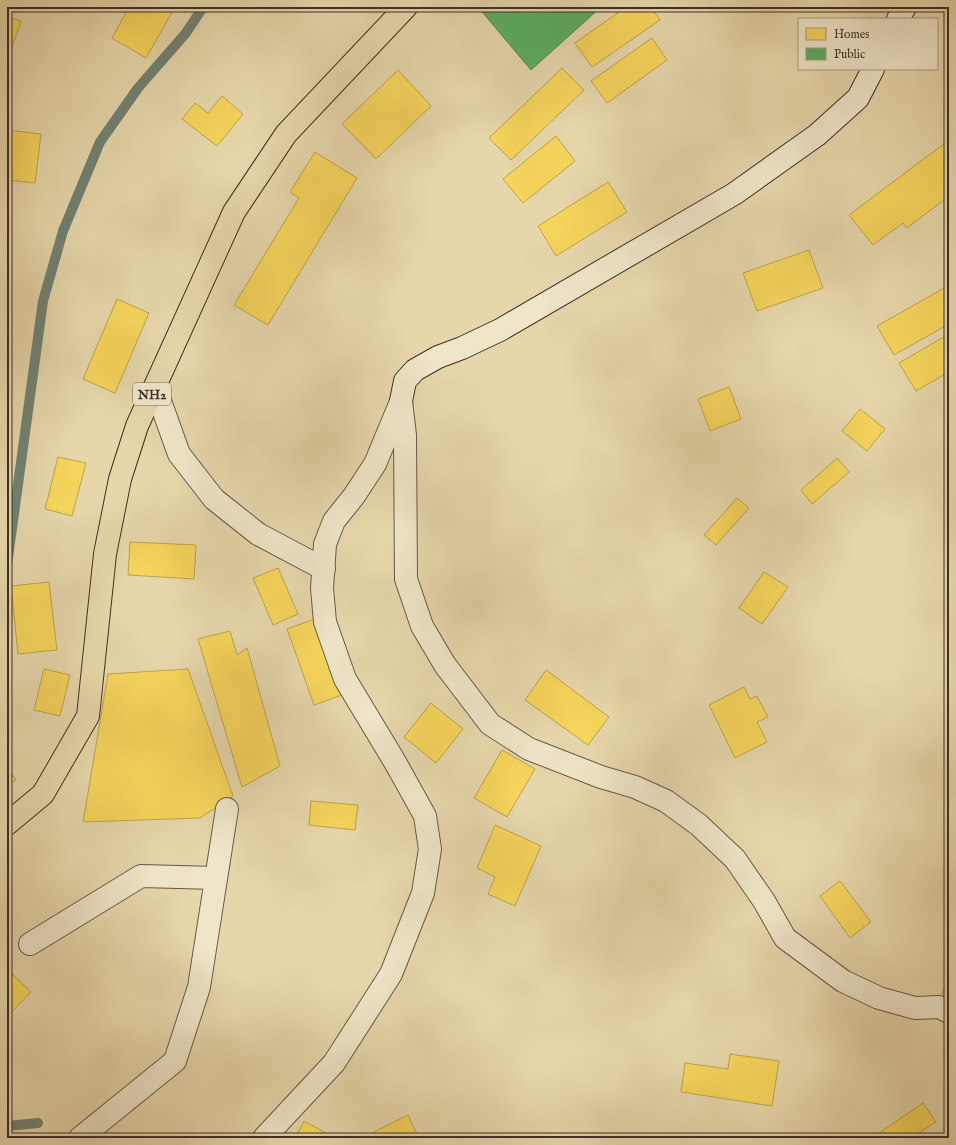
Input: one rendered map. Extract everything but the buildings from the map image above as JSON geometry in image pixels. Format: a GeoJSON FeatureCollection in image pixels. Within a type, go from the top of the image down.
{"type":"FeatureCollection","features":[{"type":"Feature","properties":{"kind":"highway","name":"NH2"},"geometry":{"type":"LineString","coordinates":[[7,824],[43,794],[88,716],[105,554],[120,479],[137,426],[234,212],[286,134],[406,7]]}},
{"type":"Feature","properties":{"kind":"street"},"geometry":{"type":"LineString","coordinates":[[899,18],[905,7]]}},
{"type":"Feature","properties":{"kind":"street"},"geometry":{"type":"LineString","coordinates":[[264,1138],[334,1063],[391,974],[423,893],[430,849],[425,816],[395,762],[345,679],[325,622],[322,588],[325,544],[334,521],[354,496],[375,464],[401,401],[405,381],[415,370],[438,357],[462,348],[500,330],[734,194],[817,135],[858,98],[872,70]]}},
{"type":"Feature","properties":{"kind":"street"},"geometry":{"type":"LineString","coordinates":[[155,388],[178,454],[214,499],[258,534],[324,569]]}},
{"type":"Feature","properties":{"kind":"street"},"geometry":{"type":"LineString","coordinates":[[401,401],[405,435],[406,579],[422,626],[444,665],[490,724],[529,749],[601,777],[635,787],[666,801],[699,825],[735,859],[764,901],[786,938],[843,982],[879,998],[915,1008],[939,1007],[949,1012]]}},
{"type":"Feature","properties":{"kind":"street"},"geometry":{"type":"LineString","coordinates":[[80,1138],[175,1062],[199,987],[227,809]]}},
{"type":"Feature","properties":{"kind":"street"},"geometry":{"type":"LineString","coordinates":[[30,944],[140,876],[216,878]]}},
{"type":"Feature","properties":{"kind":"waterway"},"geometry":{"type":"LineString","coordinates":[[7,565],[43,301],[63,231],[100,142],[138,88],[186,33],[203,7]]}},
{"type":"Feature","properties":{"kind":"waterway"},"geometry":{"type":"LineString","coordinates":[[7,1126],[38,1123]]}}]}
